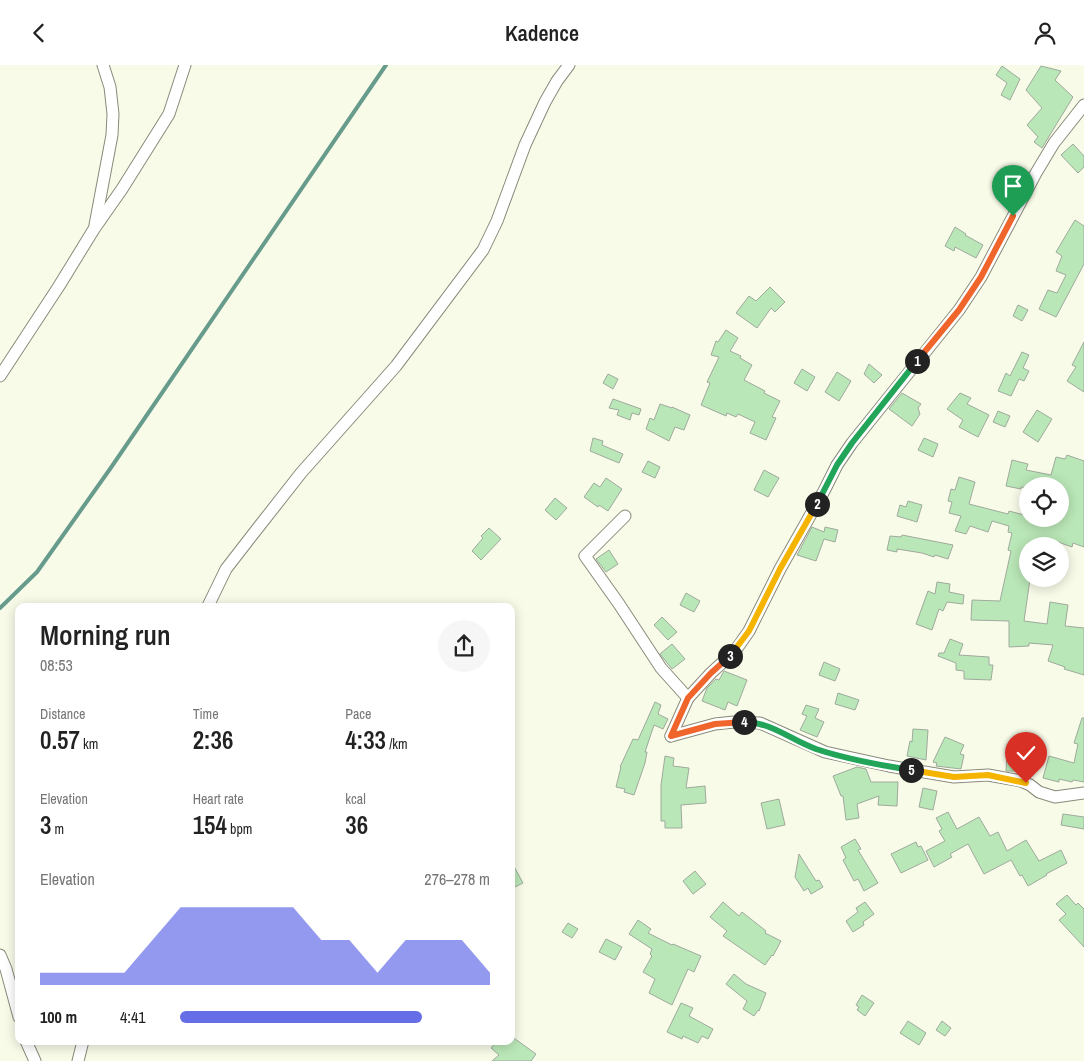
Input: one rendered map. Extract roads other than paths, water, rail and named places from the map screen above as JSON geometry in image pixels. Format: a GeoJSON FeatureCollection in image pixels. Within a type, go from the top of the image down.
{"type":"FeatureCollection","features":[{"type":"Feature","properties":{"kind":"street"},"geometry":{"type":"LineString","coordinates":[[94,229],[112,135],[113,114],[110,87],[103,65]]}},
{"type":"Feature","properties":{"kind":"street"},"geometry":{"type":"LineString","coordinates":[[0,376],[60,286],[94,229],[122,189],[168,114],[185,65]]}},
{"type":"Feature","properties":{"kind":"street"},"geometry":{"type":"LineString","coordinates":[[209,603],[226,569],[250,538],[301,473],[353,417],[396,366],[483,250],[497,221],[525,145],[545,102],[569,65]]}},
{"type":"Feature","properties":{"kind":"street"},"geometry":{"type":"LineString","coordinates":[[1084,105],[1054,143],[981,277],[959,310],[852,443],[837,465],[780,569],[749,631],[735,651],[688,698],[671,736],[715,724],[734,721],[749,722],[770,727],[825,752],[889,766],[954,777],[988,775],[1022,781],[1039,792],[1055,797],[1084,793]]}},
{"type":"Feature","properties":{"kind":"street"},"geometry":{"type":"LineString","coordinates":[[625,516],[585,556],[661,668],[688,698]]}},
{"type":"Feature","properties":{"kind":"street"},"geometry":{"type":"LineString","coordinates":[[0,955],[15,1002]]}},
{"type":"Feature","properties":{"kind":"street"},"geometry":{"type":"LineString","coordinates":[[28,1045],[35,1061]]}},
{"type":"Feature","properties":{"kind":"street"},"geometry":{"type":"LineString","coordinates":[[78,1061],[82,1045]]}},
{"type":"Feature","properties":{"kind":"waterway"},"geometry":{"type":"LineString","coordinates":[[0,608],[37,572],[110,469],[386,65]]}}]}
